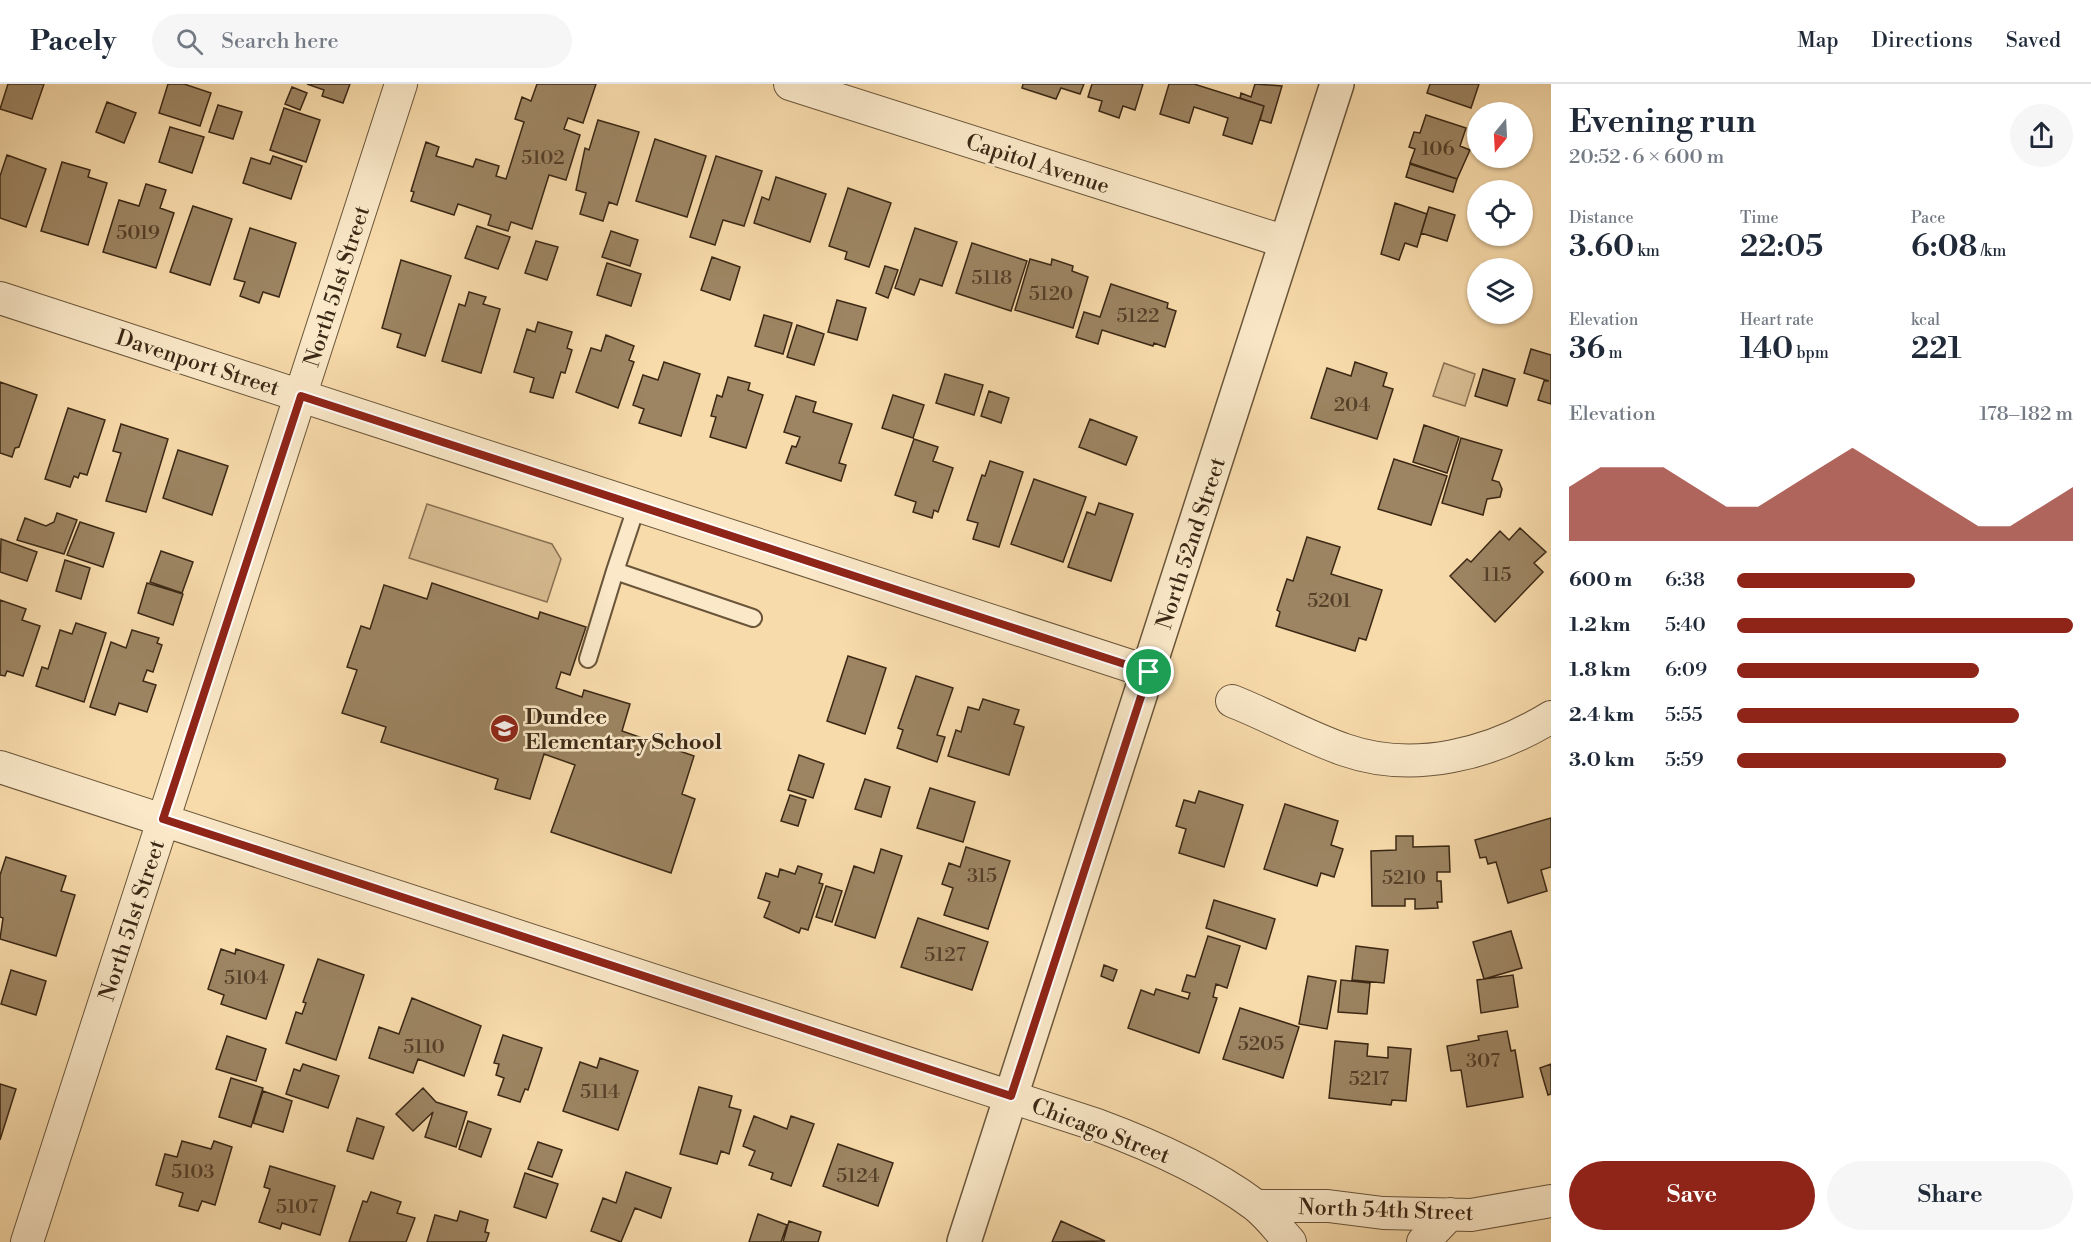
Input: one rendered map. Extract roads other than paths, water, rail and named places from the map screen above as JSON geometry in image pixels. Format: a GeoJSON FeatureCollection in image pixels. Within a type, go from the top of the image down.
{"type":"FeatureCollection","features":[{"type":"Feature","properties":{"kind":"street","name":"North 51st Street"},"geometry":{"type":"LineString","coordinates":[[27,1242],[401,84]]}},
{"type":"Feature","properties":{"kind":"street","name":"Capitol Avenue"},"geometry":{"type":"LineString","coordinates":[[790,84],[1286,242]]}},
{"type":"Feature","properties":{"kind":"street","name":"North 52nd Street"},"geometry":{"type":"LineString","coordinates":[[964,1242],[1337,84]]}},
{"type":"Feature","properties":{"kind":"street","name":"Davenport Street"},"geometry":{"type":"LineString","coordinates":[[0,298],[1149,672]]}},
{"type":"Feature","properties":{"kind":"street"},"geometry":{"type":"LineString","coordinates":[[1232,701],[1348,751],[1377,758],[1419,761],[1459,754],[1510,740],[1551,717]]}},
{"type":"Feature","properties":{"kind":"street","name":"Chicago Street"},"geometry":{"type":"LineString","coordinates":[[0,767],[1134,1138],[1195,1168],[1256,1206],[1290,1242]]}},
{"type":"Feature","properties":{"kind":"street","name":"North 54th Street"},"geometry":{"type":"LineString","coordinates":[[1256,1206],[1328,1206],[1383,1213],[1471,1215],[1551,1201]]}},
{"type":"Feature","properties":{"kind":"street"},"geometry":{"type":"LineString","coordinates":[[1423,1242],[1450,1214]]}},
{"type":"Feature","properties":{"kind":"street"},"geometry":{"type":"LineString","coordinates":[[0,1236],[18,1242]]}},
{"type":"Feature","properties":{"kind":"lane"},"geometry":{"type":"LineString","coordinates":[[588,659],[637,505]]}},
{"type":"Feature","properties":{"kind":"lane"},"geometry":{"type":"LineString","coordinates":[[615,571],[753,618]]}},
{"type":"Feature","properties":{"kind":"place","name":"Dundee Elementary School"},"geometry":{"type":"Point","coordinates":[504,729]}}]}
